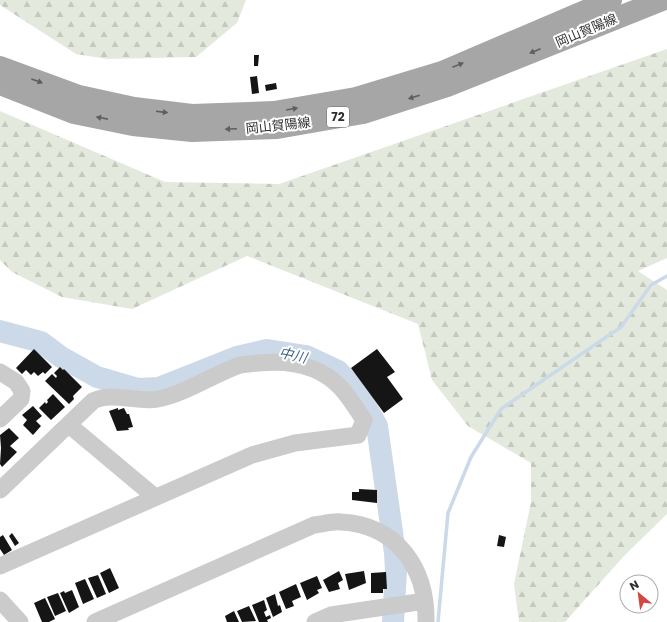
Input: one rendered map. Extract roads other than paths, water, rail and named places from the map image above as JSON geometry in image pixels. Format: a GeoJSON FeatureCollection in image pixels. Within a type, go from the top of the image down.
{"type":"FeatureCollection","features":[{"type":"Feature","properties":{"kind":"main road","name":"岡山賀陽線"},"geometry":{"type":"LineString","coordinates":[[0,67],[78,96],[134,108],[192,115],[274,112],[356,98],[442,72],[611,0]]}},
{"type":"Feature","properties":{"kind":"main road","name":"岡山賀陽線"},"geometry":{"type":"LineString","coordinates":[[0,84],[74,113],[133,124],[192,131],[276,128],[363,113],[447,86],[662,0]]}},
{"type":"Feature","properties":{"kind":"street"},"geometry":{"type":"LineString","coordinates":[[0,490],[93,401],[103,396],[132,400],[158,399],[185,390],[241,365],[278,361],[299,363],[321,373],[341,388],[364,420],[358,435],[295,443],[252,455],[0,566]]}},
{"type":"Feature","properties":{"kind":"street"},"geometry":{"type":"LineString","coordinates":[[0,372],[16,382],[22,391],[20,399],[0,419]]}},
{"type":"Feature","properties":{"kind":"street"},"geometry":{"type":"LineString","coordinates":[[69,425],[155,497]]}},
{"type":"Feature","properties":{"kind":"street"},"geometry":{"type":"LineString","coordinates":[[95,622],[314,525],[341,522],[366,526],[393,541],[420,578],[425,601],[426,622]]}},
{"type":"Feature","properties":{"kind":"street"},"geometry":{"type":"LineString","coordinates":[[0,600],[20,622]]}},
{"type":"Feature","properties":{"kind":"street"},"geometry":{"type":"LineString","coordinates":[[316,622],[331,615],[425,601]]}},
{"type":"Feature","properties":{"kind":"waterway"},"geometry":{"type":"LineString","coordinates":[[438,622],[448,513],[471,457],[501,409],[621,327],[651,285],[667,276]]}},
{"type":"Feature","properties":{"kind":"waterway","name":"中川"},"geometry":{"type":"LineString","coordinates":[[0,331],[41,342],[61,357],[97,377],[138,389],[159,388],[237,357],[267,350],[306,356],[338,371],[357,391],[377,426],[395,553],[396,571],[393,622]]}}]}
